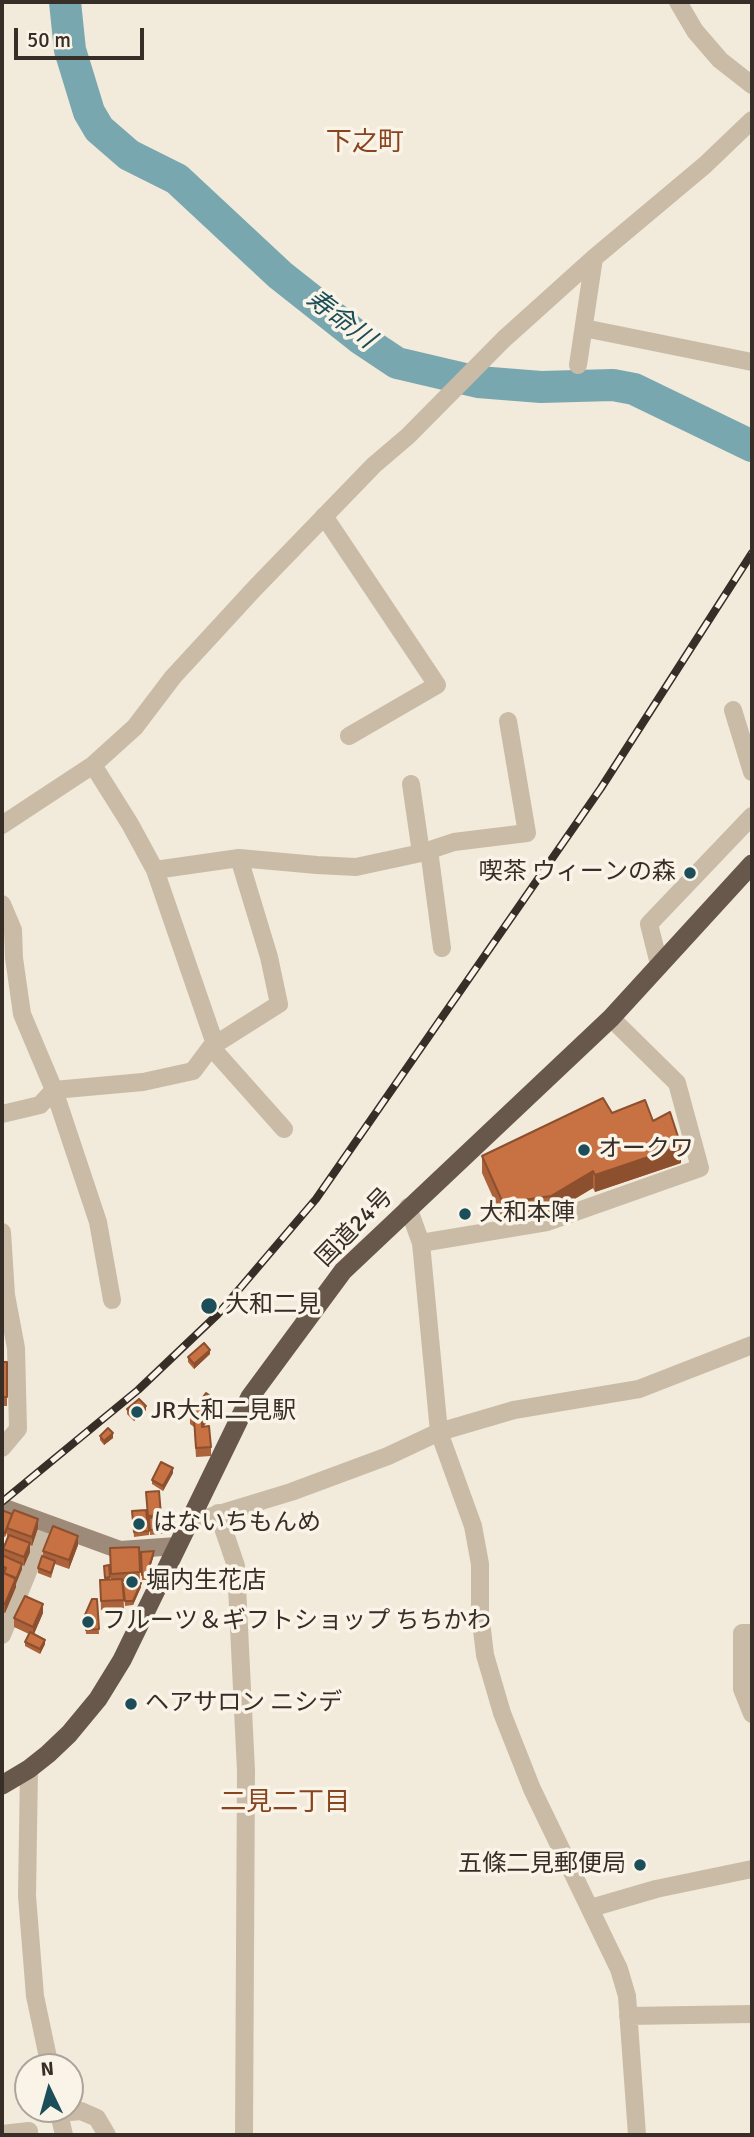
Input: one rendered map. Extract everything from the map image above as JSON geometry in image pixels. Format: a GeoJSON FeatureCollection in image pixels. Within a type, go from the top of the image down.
{"type":"FeatureCollection","features":[{"type":"Feature","properties":{"kind":"highway","name":"国道24号"},"geometry":{"type":"LineString","coordinates":[[2,1785],[29,1769],[69,1734],[98,1699],[122,1660],[250,1397],[343,1271],[611,1017],[752,864]]}},
{"type":"Feature","properties":{"kind":"main road"},"geometry":{"type":"LineString","coordinates":[[2,1507],[120,1550],[177,1546]]}},
{"type":"Feature","properties":{"kind":"street"},"geometry":{"type":"LineString","coordinates":[[678,2],[695,31],[720,60],[752,85]]}},
{"type":"Feature","properties":{"kind":"street"},"geometry":{"type":"LineString","coordinates":[[2,825],[93,765],[135,727],[173,677],[324,516],[504,340],[594,258],[705,165],[752,120]]}},
{"type":"Feature","properties":{"kind":"street"},"geometry":{"type":"LineString","coordinates":[[578,365],[594,258]]}},
{"type":"Feature","properties":{"kind":"street"},"geometry":{"type":"LineString","coordinates":[[584,328],[752,362]]}},
{"type":"Feature","properties":{"kind":"street"},"geometry":{"type":"LineString","coordinates":[[324,516],[437,685],[349,736]]}},
{"type":"Feature","properties":{"kind":"street"},"geometry":{"type":"LineString","coordinates":[[733,710],[752,772]]}},
{"type":"Feature","properties":{"kind":"street"},"geometry":{"type":"LineString","coordinates":[[155,870],[239,858],[356,867],[425,852],[454,842],[527,833],[508,721]]}},
{"type":"Feature","properties":{"kind":"street"},"geometry":{"type":"LineString","coordinates":[[93,765],[155,870],[213,1046],[284,1129]]}},
{"type":"Feature","properties":{"kind":"street"},"geometry":{"type":"LineString","coordinates":[[411,784],[442,948]]}},
{"type":"Feature","properties":{"kind":"street"},"geometry":{"type":"LineString","coordinates":[[659,964],[649,924],[752,816]]}},
{"type":"Feature","properties":{"kind":"street"},"geometry":{"type":"LineString","coordinates":[[2,1114],[40,1105],[54,1090],[143,1082],[193,1071],[213,1046],[279,1004],[269,957],[239,858]]}},
{"type":"Feature","properties":{"kind":"street"},"geometry":{"type":"LineString","coordinates":[[2,904],[13,930],[22,1014],[54,1090],[98,1222],[112,1300]]}},
{"type":"Feature","properties":{"kind":"street"},"geometry":{"type":"LineString","coordinates":[[421,1243],[547,1222],[700,1168],[677,1083],[611,1017]]}},
{"type":"Feature","properties":{"kind":"street"},"geometry":{"type":"LineString","coordinates":[[408,1207],[421,1243],[439,1432],[473,1526],[480,1564],[480,1614],[485,1655],[502,1713],[532,1789],[619,1969],[627,1996],[637,2135]]}},
{"type":"Feature","properties":{"kind":"street"},"geometry":{"type":"LineString","coordinates":[[2,1232],[6,1295],[16,1348],[18,1429],[2,1447]]}},
{"type":"Feature","properties":{"kind":"street"},"geometry":{"type":"LineString","coordinates":[[189,1523],[292,1492],[388,1456],[439,1432],[514,1410],[639,1389],[752,1345]]}},
{"type":"Feature","properties":{"kind":"street"},"geometry":{"type":"LineString","coordinates":[[218,1513],[236,1566],[246,1771],[244,2135]]}},
{"type":"Feature","properties":{"kind":"street"},"geometry":{"type":"LineString","coordinates":[[2,1635],[47,1525]]}},
{"type":"Feature","properties":{"kind":"street"},"geometry":{"type":"LineString","coordinates":[[752,1633],[742,1633],[743,1689],[752,1714]]}},
{"type":"Feature","properties":{"kind":"street"},"geometry":{"type":"LineString","coordinates":[[29,1769],[29,1921],[35,1996],[47,2053]]}},
{"type":"Feature","properties":{"kind":"street"},"geometry":{"type":"LineString","coordinates":[[591,1908],[656,1889],[752,1869]]}},
{"type":"Feature","properties":{"kind":"street"},"geometry":{"type":"LineString","coordinates":[[628,2016],[752,2014]]}},
{"type":"Feature","properties":{"kind":"street"},"geometry":{"type":"LineString","coordinates":[[84,2112],[97,2118],[107,2135]]}},
{"type":"Feature","properties":{"kind":"street"},"geometry":{"type":"LineString","coordinates":[[2,2134],[29,2131],[29,2135]]}},
{"type":"Feature","properties":{"kind":"building"},"geometry":{"type":"Polygon","coordinates":[[[603,1098],[612,1113],[645,1100],[653,1121],[670,1112],[681,1146],[595,1175],[593,1171],[551,1196],[503,1203],[482,1156],[603,1098]]]}},
{"type":"Feature","properties":{"kind":"building"},"geometry":{"type":"Polygon","coordinates":[[[204,1343],[210,1350],[194,1364],[188,1357],[204,1343]]]}},
{"type":"Feature","properties":{"kind":"building"},"geometry":{"type":"Polygon","coordinates":[[[2,1362],[7,1362],[7,1397],[2,1397],[2,1362]]]}},
{"type":"Feature","properties":{"kind":"building"},"geometry":{"type":"Polygon","coordinates":[[[206,1393],[216,1400],[202,1420],[202,1427],[209,1426],[211,1447],[196,1448],[194,1418],[190,1415],[206,1393]]]}},
{"type":"Feature","properties":{"kind":"building"},"geometry":{"type":"Polygon","coordinates":[[[139,1399],[146,1406],[134,1417],[127,1409],[139,1399]]]}},
{"type":"Feature","properties":{"kind":"building"},"geometry":{"type":"Polygon","coordinates":[[[108,1428],[113,1433],[104,1441],[100,1436],[108,1428]]]}},
{"type":"Feature","properties":{"kind":"building"},"geometry":{"type":"Polygon","coordinates":[[[161,1462],[173,1468],[163,1486],[152,1480],[161,1462]]]}},
{"type":"Feature","properties":{"kind":"building"},"geometry":{"type":"Polygon","coordinates":[[[159,1491],[161,1515],[148,1516],[146,1492],[159,1491]]]}},
{"type":"Feature","properties":{"kind":"building"},"geometry":{"type":"Polygon","coordinates":[[[14,1510],[38,1519],[32,1537],[7,1528],[14,1510]]]}},
{"type":"Feature","properties":{"kind":"building"},"geometry":{"type":"Polygon","coordinates":[[[146,1510],[149,1531],[134,1532],[132,1511],[146,1510]]]}},
{"type":"Feature","properties":{"kind":"building"},"geometry":{"type":"Polygon","coordinates":[[[4,1511],[12,1514],[5,1533],[2,1531],[4,1511]]]}},
{"type":"Feature","properties":{"kind":"building"},"geometry":{"type":"Polygon","coordinates":[[[166,1516],[167,1529],[150,1530],[149,1518],[166,1516]]]}},
{"type":"Feature","properties":{"kind":"building"},"geometry":{"type":"Polygon","coordinates":[[[53,1526],[78,1536],[69,1560],[43,1551],[53,1526]]]}},
{"type":"Feature","properties":{"kind":"building"},"geometry":{"type":"Polygon","coordinates":[[[9,1535],[30,1543],[24,1557],[3,1549],[9,1535]]]}},
{"type":"Feature","properties":{"kind":"building"},"geometry":{"type":"Polygon","coordinates":[[[139,1547],[140,1572],[111,1574],[110,1548],[139,1547]]]}},
{"type":"Feature","properties":{"kind":"building"},"geometry":{"type":"Polygon","coordinates":[[[154,1551],[146,1576],[142,1575],[141,1552],[154,1551]]]}},
{"type":"Feature","properties":{"kind":"building"},"geometry":{"type":"Polygon","coordinates":[[[2,1555],[22,1564],[16,1579],[4,1573],[6,1568],[2,1566],[2,1555]]]}},
{"type":"Feature","properties":{"kind":"building"},"geometry":{"type":"Polygon","coordinates":[[[42,1556],[55,1561],[51,1573],[38,1568],[42,1556]]]}},
{"type":"Feature","properties":{"kind":"building"},"geometry":{"type":"Polygon","coordinates":[[[109,1565],[110,1577],[105,1578],[104,1566],[109,1565]]]}},
{"type":"Feature","properties":{"kind":"building"},"geometry":{"type":"Polygon","coordinates":[[[2,1572],[16,1578],[5,1604],[2,1603],[2,1572]]]}},
{"type":"Feature","properties":{"kind":"building"},"geometry":{"type":"Polygon","coordinates":[[[122,1579],[124,1600],[101,1601],[100,1580],[122,1579]]]}},
{"type":"Feature","properties":{"kind":"building"},"geometry":{"type":"Polygon","coordinates":[[[141,1583],[133,1601],[125,1601],[123,1584],[141,1583]]]}},
{"type":"Feature","properties":{"kind":"building"},"geometry":{"type":"Polygon","coordinates":[[[25,1596],[43,1604],[33,1627],[14,1618],[25,1596]]]}},
{"type":"Feature","properties":{"kind":"building"},"geometry":{"type":"Polygon","coordinates":[[[92,1599],[97,1599],[99,1629],[86,1630],[85,1615],[92,1599]]]}},
{"type":"Feature","properties":{"kind":"building"},"geometry":{"type":"Polygon","coordinates":[[[30,1632],[45,1640],[40,1649],[25,1642],[30,1632]]]}},
{"type":"Feature","properties":{"kind":"waterway","name":"寿命川"},"geometry":{"type":"LineString","coordinates":[[65,2],[70,50],[89,112],[99,129],[129,155],[177,179],[280,275],[361,339],[397,363],[478,382],[541,387],[613,385],[634,389],[752,446]]}},
{"type":"Feature","properties":{"kind":"railway"},"geometry":{"type":"LineString","coordinates":[[2,1502],[138,1390],[218,1314],[316,1199],[601,788],[752,553]]}},
{"type":"Feature","properties":{"kind":"place","name":"喫茶 ウィーンの森"},"geometry":{"type":"Point","coordinates":[690,873]}},
{"type":"Feature","properties":{"kind":"place","name":"オークワ"},"geometry":{"type":"Point","coordinates":[584,1150]}},
{"type":"Feature","properties":{"kind":"place","name":"大和本陣"},"geometry":{"type":"Point","coordinates":[465,1214]}},
{"type":"Feature","properties":{"kind":"place","name":"大和二見"},"geometry":{"type":"Point","coordinates":[209,1306]}},
{"type":"Feature","properties":{"kind":"place","name":"JR大和二見駅"},"geometry":{"type":"Point","coordinates":[137,1412]}},
{"type":"Feature","properties":{"kind":"place","name":"はないちもんめ"},"geometry":{"type":"Point","coordinates":[139,1524]}},
{"type":"Feature","properties":{"kind":"place","name":"堀内生花店"},"geometry":{"type":"Point","coordinates":[132,1582]}},
{"type":"Feature","properties":{"kind":"place","name":"フルーツ＆ギフトショップ ちちかわ"},"geometry":{"type":"Point","coordinates":[88,1622]}},
{"type":"Feature","properties":{"kind":"place","name":"ヘアサロン ニシデ"},"geometry":{"type":"Point","coordinates":[131,1704]}},
{"type":"Feature","properties":{"kind":"place","name":"五條二見郵便局"},"geometry":{"type":"Point","coordinates":[640,1865]}},
{"type":"Feature","properties":{"kind":"district","name":"下之町"},"geometry":{"type":"Point","coordinates":[365,143]}},
{"type":"Feature","properties":{"kind":"district","name":"二見二丁目"},"geometry":{"type":"Point","coordinates":[285,1803]}}]}
